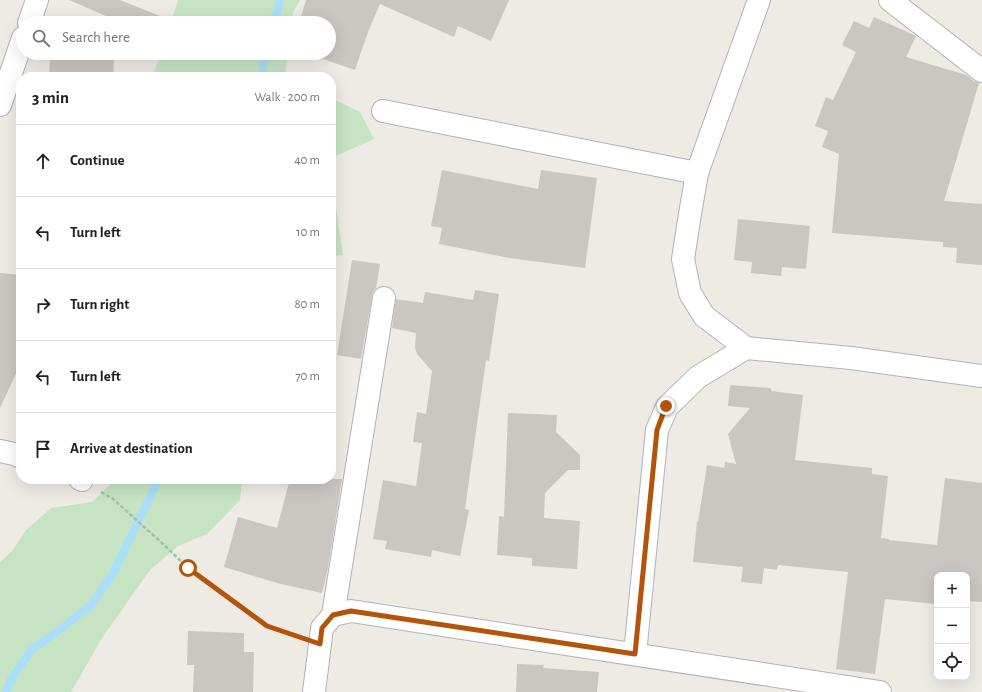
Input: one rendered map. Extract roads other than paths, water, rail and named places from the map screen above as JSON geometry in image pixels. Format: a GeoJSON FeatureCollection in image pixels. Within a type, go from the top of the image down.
{"type":"FeatureCollection","features":[{"type":"Feature","properties":{"kind":"street"},"geometry":{"type":"LineString","coordinates":[[31,16],[37,0]]}},
{"type":"Feature","properties":{"kind":"street"},"geometry":{"type":"LineString","coordinates":[[759,0],[697,174],[684,260],[690,293],[704,316],[746,348],[851,358],[982,376]]}},
{"type":"Feature","properties":{"kind":"street"},"geometry":{"type":"LineString","coordinates":[[890,0],[982,71]]}},
{"type":"Feature","properties":{"kind":"street"},"geometry":{"type":"LineString","coordinates":[[0,105],[16,58]]}},
{"type":"Feature","properties":{"kind":"street"},"geometry":{"type":"LineString","coordinates":[[383,111],[697,174]]}},
{"type":"Feature","properties":{"kind":"street"},"geometry":{"type":"LineString","coordinates":[[314,692],[322,628],[333,615],[384,298]]}},
{"type":"Feature","properties":{"kind":"street"},"geometry":{"type":"LineString","coordinates":[[635,654],[657,430],[666,406],[698,377],[746,348]]}},
{"type":"Feature","properties":{"kind":"street"},"geometry":{"type":"LineString","coordinates":[[0,451],[16,455]]}},
{"type":"Feature","properties":{"kind":"street"},"geometry":{"type":"LineString","coordinates":[[333,615],[351,611],[880,692]]}},
{"type":"Feature","properties":{"kind":"waterway"},"geometry":{"type":"LineString","coordinates":[[276,16],[280,0]]}},
{"type":"Feature","properties":{"kind":"waterway"},"geometry":{"type":"LineString","coordinates":[[261,72],[265,60]]}},
{"type":"Feature","properties":{"kind":"waterway"},"geometry":{"type":"LineString","coordinates":[[6,692],[11,679],[32,649],[91,605],[112,575],[157,484]]}}]}
